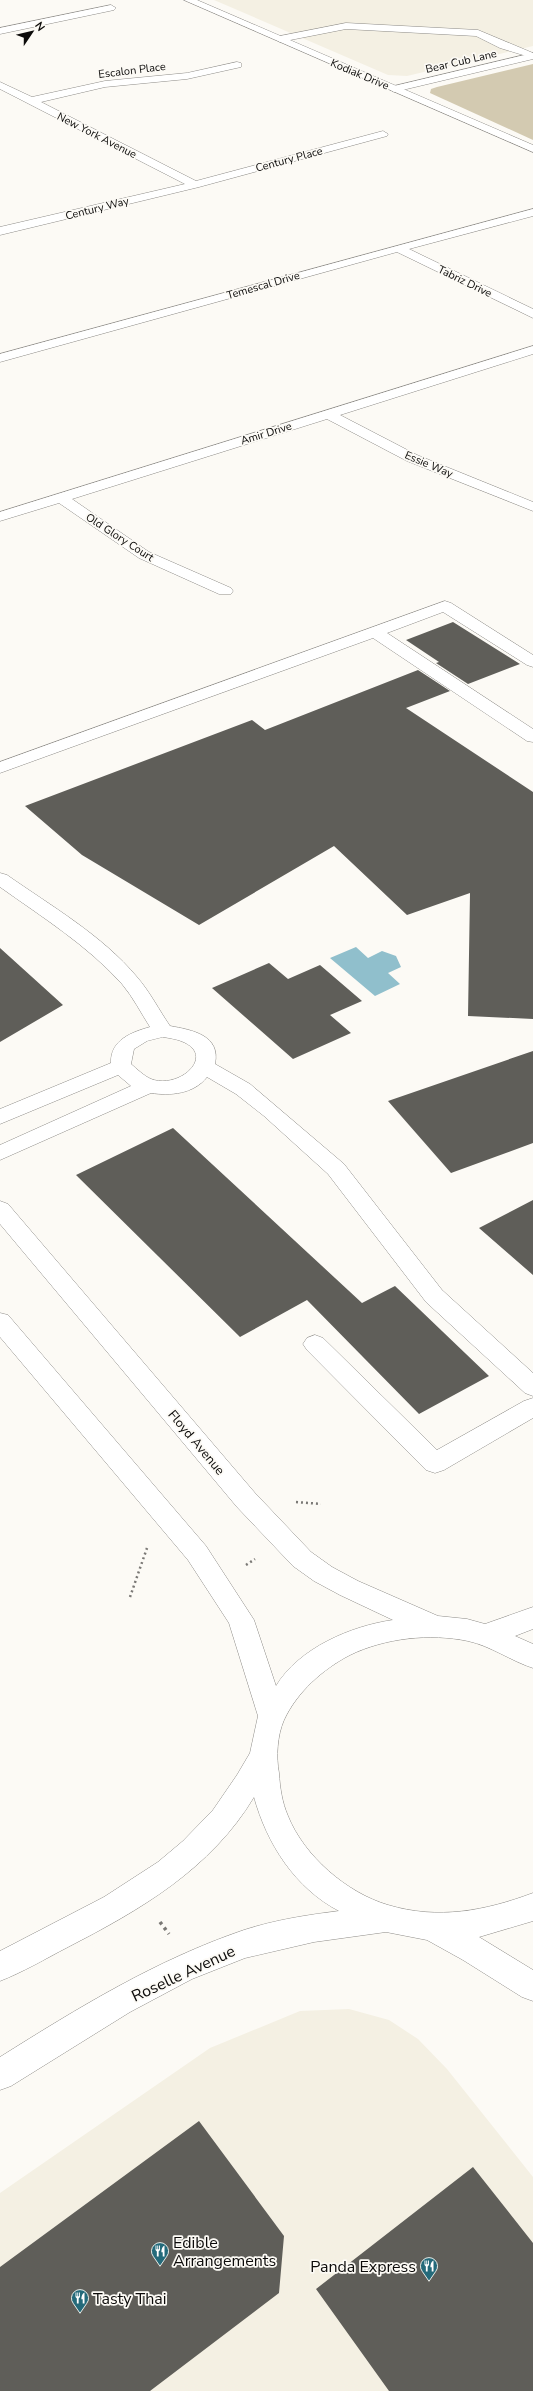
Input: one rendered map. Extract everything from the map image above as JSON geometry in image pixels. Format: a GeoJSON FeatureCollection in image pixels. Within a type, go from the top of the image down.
{"type":"FeatureCollection","features":[{"type":"Feature","properties":{"kind":"street","name":"Kodiak Drive"},"geometry":{"type":"LineString","coordinates":[[189,0],[532,149]]}},
{"type":"Feature","properties":{"kind":"street"},"geometry":{"type":"LineString","coordinates":[[0,31],[110,8]]}},
{"type":"Feature","properties":{"kind":"street"},"geometry":{"type":"LineString","coordinates":[[280,40],[346,26],[478,33],[503,46],[532,56]]}},
{"type":"Feature","properties":{"kind":"street","name":"Bear Cub Lane"},"geometry":{"type":"LineString","coordinates":[[394,89],[532,56]]}},
{"type":"Feature","properties":{"kind":"street","name":"Escalon Place"},"geometry":{"type":"LineString","coordinates":[[30,101],[105,84],[188,76],[237,65]]}},
{"type":"Feature","properties":{"kind":"street","name":"New York Avenue"},"geometry":{"type":"LineString","coordinates":[[0,85],[195,184]]}},
{"type":"Feature","properties":{"kind":"street","name":"Century Place"},"geometry":{"type":"LineString","coordinates":[[195,184],[382,134]]}},
{"type":"Feature","properties":{"kind":"street","name":"Century Way"},"geometry":{"type":"LineString","coordinates":[[0,232],[195,184]]}},
{"type":"Feature","properties":{"kind":"street","name":"Temescal Drive"},"geometry":{"type":"LineString","coordinates":[[0,358],[531,212]]}},
{"type":"Feature","properties":{"kind":"street","name":"Tabriz Drive"},"geometry":{"type":"LineString","coordinates":[[398,248],[533,314]]}},
{"type":"Feature","properties":{"kind":"street","name":"Amir Drive"},"geometry":{"type":"LineString","coordinates":[[0,517],[533,350]]}},
{"type":"Feature","properties":{"kind":"street","name":"Essie Way"},"geometry":{"type":"LineString","coordinates":[[328,414],[412,458],[533,507]]}},
{"type":"Feature","properties":{"kind":"street","name":"Old Glory Court"},"geometry":{"type":"LineString","coordinates":[[61,498],[144,555],[225,591]]}},
{"type":"Feature","properties":{"kind":"street"},"geometry":{"type":"LineString","coordinates":[[0,768],[445,606],[533,662]]}},
{"type":"Feature","properties":{"kind":"street"},"geometry":{"type":"LineString","coordinates":[[374,631],[533,737]]}},
{"type":"Feature","properties":{"kind":"street"},"geometry":{"type":"LineString","coordinates":[[0,880],[65,924],[99,952],[130,981],[163,1031]]}},
{"type":"Feature","properties":{"kind":"street"},"geometry":{"type":"LineString","coordinates":[[163,1031],[180,1032],[194,1038],[204,1046],[208,1057],[206,1068],[197,1078],[183,1084],[166,1087],[149,1086],[136,1080],[121,1066],[123,1050],[132,1040],[146,1034],[163,1031]]}},
{"type":"Feature","properties":{"kind":"street"},"geometry":{"type":"LineString","coordinates":[[0,1117],[121,1066]]}},
{"type":"Feature","properties":{"kind":"street"},"geometry":{"type":"LineString","coordinates":[[206,1068],[243,1089],[271,1111],[336,1169],[369,1210],[402,1257],[434,1296],[533,1387]]}},
{"type":"Feature","properties":{"kind":"street"},"geometry":{"type":"LineString","coordinates":[[0,1153],[149,1086]]}},
{"type":"Feature","properties":{"kind":"street","name":"Floyd Avenue"},"geometry":{"type":"LineString","coordinates":[[0,1209],[246,1500],[302,1559],[323,1574],[349,1588],[434,1626]]}},
{"type":"Feature","properties":{"kind":"street"},"geometry":{"type":"LineString","coordinates":[[0,1321],[197,1553],[241,1620],[272,1717]]}},
{"type":"Feature","properties":{"kind":"street"},"geometry":{"type":"LineString","coordinates":[[315,1344],[436,1463],[533,1407]]}},
{"type":"Feature","properties":{"kind":"street"},"geometry":{"type":"LineString","coordinates":[[484,1636],[533,1618]]}},
{"type":"Feature","properties":{"kind":"street"},"geometry":{"type":"LineString","coordinates":[[0,1967],[109,1912],[168,1872],[196,1848],[218,1826],[246,1786],[263,1756],[272,1717],[290,1688],[308,1669],[329,1653],[352,1641],[379,1632],[406,1627],[434,1626],[469,1630],[502,1641],[533,1657]]}},
{"type":"Feature","properties":{"kind":"street"},"geometry":{"type":"LineString","coordinates":[[263,1756],[265,1788],[274,1821],[291,1852],[316,1880],[349,1902],[384,1919],[432,1928],[487,1924],[513,1916],[533,1907]]}},
{"type":"Feature","properties":{"kind":"street","name":"Roselle Avenue"},"geometry":{"type":"LineString","coordinates":[[0,2075],[118,2004],[208,1959],[245,1944],[284,1934],[384,1919]]}},
{"type":"Feature","properties":{"kind":"street"},"geometry":{"type":"LineString","coordinates":[[432,1928],[474,1950],[533,1986]]}},
{"type":"Feature","properties":{"kind":"path"},"geometry":{"type":"LineString","coordinates":[[130,1597],[160,1510]]}},
{"type":"Feature","properties":{"kind":"path"},"geometry":{"type":"LineString","coordinates":[[246,1564],[260,1556]]}},
{"type":"Feature","properties":{"kind":"path"},"geometry":{"type":"LineString","coordinates":[[160,1922],[170,1934]]}},
{"type":"Feature","properties":{"kind":"shaded area"},"geometry":{"type":"Polygon","coordinates":[[[214,0],[533,0],[533,46],[407,76],[388,75],[214,0]]]}},
{"type":"Feature","properties":{"kind":"shaded area"},"geometry":{"type":"Polygon","coordinates":[[[533,64],[533,140],[430,93],[431,89],[437,87],[533,64]]]}},
{"type":"Feature","properties":{"kind":"shaded area"},"geometry":{"type":"Polygon","coordinates":[[[349,2009],[389,2020],[418,2039],[447,2069],[533,2177],[533,2391],[0,2391],[0,2193],[210,2048],[300,2011],[349,2009]]]}},
{"type":"Feature","properties":{"kind":"water"},"geometry":{"type":"Polygon","coordinates":[[[356,947],[368,958],[382,951],[396,956],[401,967],[388,973],[400,984],[375,996],[330,958],[356,947]]]}},
{"type":"Feature","properties":{"kind":"building"},"geometry":{"type":"Polygon","coordinates":[[[453,622],[520,664],[468,684],[436,663],[439,662],[406,640],[453,622]]]}},
{"type":"Feature","properties":{"kind":"building"},"geometry":{"type":"Polygon","coordinates":[[[418,670],[450,691],[406,708],[533,792],[533,1019],[468,1016],[470,893],[407,915],[334,846],[199,925],[82,855],[25,806],[252,720],[265,730],[418,670]]]}},
{"type":"Feature","properties":{"kind":"building"},"geometry":{"type":"Polygon","coordinates":[[[0,948],[63,1005],[0,1042],[0,948]]]}},
{"type":"Feature","properties":{"kind":"building"},"geometry":{"type":"Polygon","coordinates":[[[269,963],[288,979],[320,965],[362,1001],[330,1015],[351,1033],[293,1059],[212,988],[269,963]]]}},
{"type":"Feature","properties":{"kind":"building"},"geometry":{"type":"Polygon","coordinates":[[[533,1051],[533,1143],[451,1173],[388,1101],[533,1051]]]}},
{"type":"Feature","properties":{"kind":"building"},"geometry":{"type":"Polygon","coordinates":[[[173,1128],[362,1303],[395,1286],[489,1376],[419,1414],[307,1300],[240,1337],[76,1175],[173,1128]]]}},
{"type":"Feature","properties":{"kind":"building"},"geometry":{"type":"Polygon","coordinates":[[[533,1200],[533,1275],[479,1228],[533,1200]]]}},
{"type":"Feature","properties":{"kind":"building"},"geometry":{"type":"Polygon","coordinates":[[[199,2121],[284,2236],[279,2293],[150,2391],[0,2391],[0,2267],[199,2121]]]}},
{"type":"Feature","properties":{"kind":"building","name":"Panda Express"},"geometry":{"type":"Polygon","coordinates":[[[473,2167],[533,2243],[533,2391],[389,2391],[316,2289],[473,2167]]]}},
{"type":"Feature","properties":{"kind":"place","name":"Edible Arrangements"},"geometry":{"type":"Point","coordinates":[160,2266]}},
{"type":"Feature","properties":{"kind":"place","name":"Panda Express"},"geometry":{"type":"Point","coordinates":[429,2281]}},
{"type":"Feature","properties":{"kind":"place","name":"Tasty Thai"},"geometry":{"type":"Point","coordinates":[80,2313]}}]}
